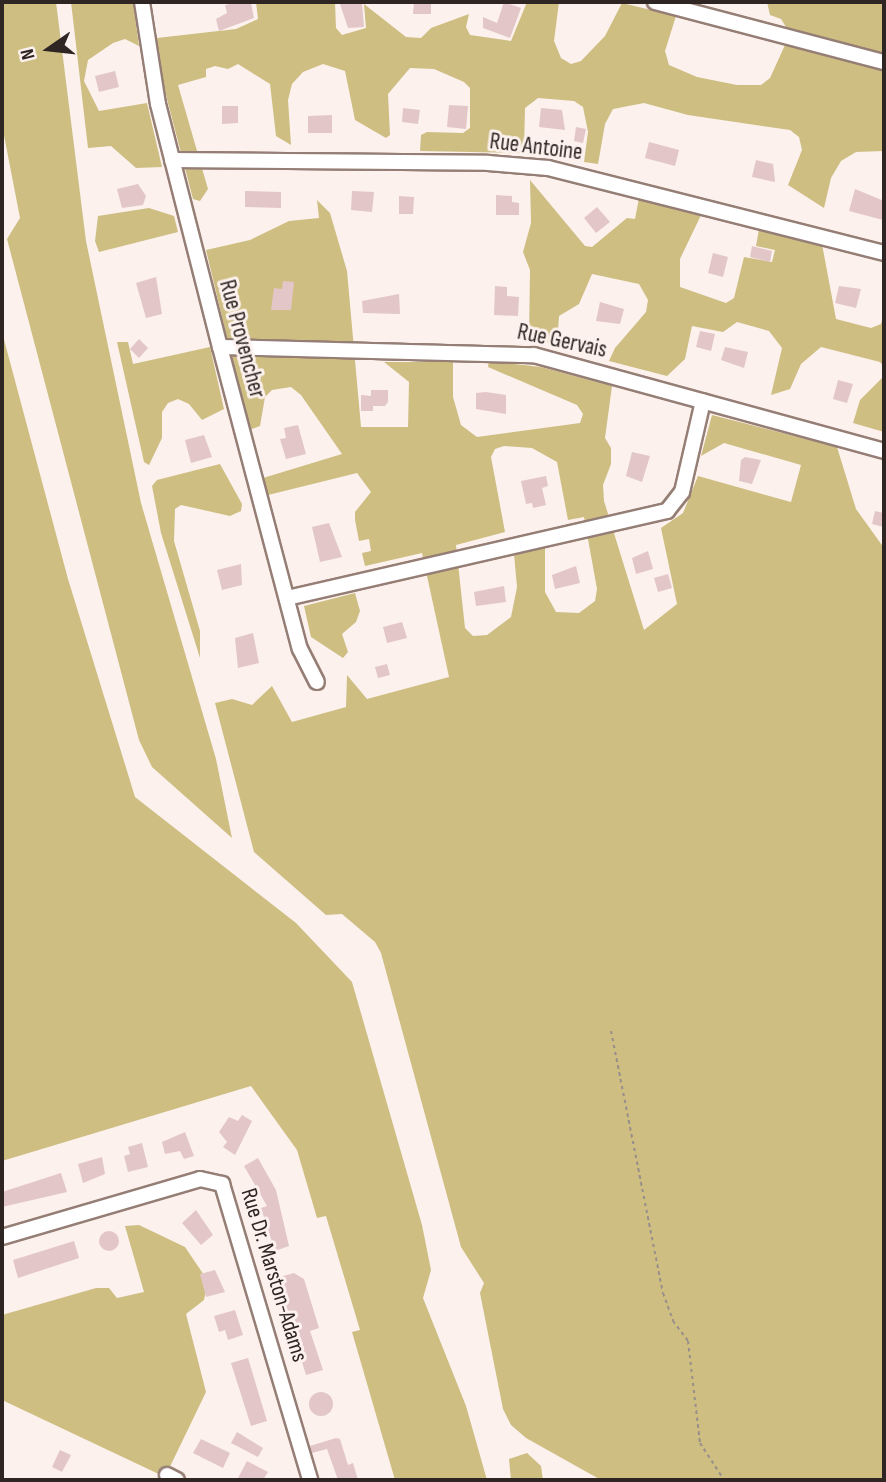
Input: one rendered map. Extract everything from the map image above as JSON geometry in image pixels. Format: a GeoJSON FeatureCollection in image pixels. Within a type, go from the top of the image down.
{"type":"FeatureCollection","features":[{"type":"Feature","properties":{"kind":"street","name":"Rue Provencher"},"geometry":{"type":"LineString","coordinates":[[142,2],[151,69],[220,347],[304,662],[317,682]]}},
{"type":"Feature","properties":{"kind":"street"},"geometry":{"type":"LineString","coordinates":[[654,2],[884,62]]}},
{"type":"Feature","properties":{"kind":"street","name":"Rue Antoine"},"geometry":{"type":"LineString","coordinates":[[172,160],[538,167],[884,253]]}},
{"type":"Feature","properties":{"kind":"street","name":"Rue Gervais"},"geometry":{"type":"LineString","coordinates":[[220,347],[515,352],[553,358],[884,451]]}},
{"type":"Feature","properties":{"kind":"street"},"geometry":{"type":"LineString","coordinates":[[286,598],[660,514],[674,506],[682,492],[703,401]]}},
{"type":"Feature","properties":{"kind":"street","name":"Rue Dr. Marston-Adams"},"geometry":{"type":"LineString","coordinates":[[2,1237],[200,1179],[222,1184],[310,1480]]}},
{"type":"Feature","properties":{"kind":"path"},"geometry":{"type":"LineString","coordinates":[[611,1031],[663,1293],[673,1321],[688,1340],[698,1434],[724,1480]]}},
{"type":"Feature","properties":{"kind":"shaded area"},"geometry":{"type":"Polygon","coordinates":[[[2,2],[56,2],[86,241],[141,503],[216,759],[232,838],[152,767],[139,740],[7,239],[20,218],[2,125],[2,2]]]}},
{"type":"Feature","properties":{"kind":"shaded area"},"geometry":{"type":"Polygon","coordinates":[[[71,2],[133,2],[139,46],[125,39],[113,43],[88,60],[84,81],[99,111],[147,103],[162,167],[136,168],[111,146],[88,148],[71,2]]]}},
{"type":"Feature","properties":{"kind":"shaded area"},"geometry":{"type":"Polygon","coordinates":[[[256,2],[335,2],[336,28],[342,35],[366,28],[364,4],[406,37],[421,38],[431,28],[469,14],[466,27],[470,35],[511,41],[527,2],[559,2],[554,41],[561,58],[571,64],[581,61],[605,36],[622,3],[676,16],[665,51],[669,65],[697,77],[737,85],[761,85],[770,78],[785,45],[786,27],[781,19],[770,15],[767,2],[884,2],[884,151],[856,152],[841,161],[831,178],[824,208],[788,185],[802,150],[799,137],[790,130],[688,115],[644,103],[613,109],[605,124],[598,164],[584,162],[588,132],[583,107],[574,101],[538,98],[525,108],[524,150],[519,153],[420,151],[421,135],[427,132],[463,133],[470,128],[470,88],[464,82],[434,69],[410,68],[388,94],[390,135],[386,138],[355,120],[345,71],[323,64],[303,72],[292,84],[288,100],[291,145],[276,136],[270,84],[238,64],[228,69],[215,66],[206,69],[206,77],[178,85],[208,189],[200,201],[193,199],[161,76],[157,38],[236,29],[258,19],[256,2]]]}},
{"type":"Feature","properties":{"kind":"shaded area"},"geometry":{"type":"Polygon","coordinates":[[[530,180],[585,246],[592,247],[627,218],[635,219],[639,198],[702,213],[680,259],[680,287],[726,303],[734,298],[744,257],[772,262],[775,250],[756,246],[759,229],[822,244],[836,319],[871,328],[881,324],[884,312],[884,367],[880,362],[821,347],[801,364],[790,389],[771,395],[782,348],[769,331],[737,322],[723,332],[692,326],[685,359],[667,376],[609,361],[615,348],[646,312],[648,300],[639,284],[592,274],[579,304],[559,316],[557,344],[529,340],[530,270],[523,252],[531,223],[530,180]]]}},
{"type":"Feature","properties":{"kind":"shaded area"},"geometry":{"type":"Polygon","coordinates":[[[317,200],[330,213],[347,271],[361,427],[408,427],[409,382],[384,362],[453,362],[453,397],[461,425],[477,437],[580,423],[583,414],[577,405],[488,367],[489,361],[541,367],[612,386],[605,438],[611,448],[611,464],[603,485],[604,501],[644,630],[677,604],[661,528],[683,513],[698,476],[791,502],[801,465],[724,443],[701,456],[712,415],[837,447],[856,509],[884,548],[884,1480],[601,1480],[526,1438],[511,1425],[503,1409],[480,1293],[484,1283],[461,1247],[381,953],[375,942],[342,914],[326,915],[254,852],[215,703],[232,699],[252,705],[272,686],[292,722],[346,707],[347,675],[367,699],[449,677],[422,553],[365,566],[362,553],[371,551],[369,539],[359,541],[355,512],[371,492],[357,473],[268,495],[263,478],[342,454],[301,395],[291,387],[272,390],[265,397],[260,426],[249,430],[206,250],[250,240],[289,221],[319,218],[317,200]],[[504,446],[495,449],[491,457],[505,532],[456,545],[465,628],[473,636],[487,635],[511,617],[517,587],[514,554],[545,548],[545,592],[556,612],[579,613],[595,601],[597,589],[584,517],[568,520],[557,462],[532,448],[504,446]]]}},
{"type":"Feature","properties":{"kind":"shaded area"},"geometry":{"type":"Polygon","coordinates":[[[149,208],[174,216],[178,232],[99,252],[95,241],[98,216],[149,208]]]}},
{"type":"Feature","properties":{"kind":"shaded area"},"geometry":{"type":"Polygon","coordinates":[[[2,332],[68,579],[135,797],[296,923],[352,982],[422,1225],[431,1270],[423,1298],[466,1406],[487,1480],[395,1480],[352,1332],[360,1330],[326,1216],[317,1218],[297,1150],[251,1086],[2,1161],[2,332]]]}},
{"type":"Feature","properties":{"kind":"shaded area"},"geometry":{"type":"Polygon","coordinates":[[[117,342],[128,342],[133,364],[210,347],[224,409],[202,420],[189,404],[178,399],[168,403],[162,412],[162,438],[149,465],[144,462],[117,342]]]}},
{"type":"Feature","properties":{"kind":"shaded area"},"geometry":{"type":"Polygon","coordinates":[[[884,376],[884,432],[853,423],[860,400],[884,376]]]}},
{"type":"Feature","properties":{"kind":"shaded area"},"geometry":{"type":"Polygon","coordinates":[[[220,464],[242,504],[241,511],[230,516],[181,505],[175,509],[174,541],[200,631],[200,658],[161,533],[152,486],[157,480],[220,464]]]}},
{"type":"Feature","properties":{"kind":"shaded area"},"geometry":{"type":"Polygon","coordinates":[[[355,593],[360,611],[356,622],[342,634],[348,652],[343,658],[311,637],[304,606],[355,593]]]}},
{"type":"Feature","properties":{"kind":"shaded area"},"geometry":{"type":"Polygon","coordinates":[[[139,1225],[185,1247],[208,1281],[204,1300],[186,1314],[206,1392],[165,1477],[2,1400],[2,1315],[96,1288],[109,1288],[117,1298],[144,1292],[125,1226],[139,1225]]]}},
{"type":"Feature","properties":{"kind":"shaded area"},"geometry":{"type":"Polygon","coordinates":[[[527,1453],[541,1466],[543,1480],[511,1480],[509,1459],[527,1453]]]}},
{"type":"Feature","properties":{"kind":"building"},"geometry":{"type":"Polygon","coordinates":[[[414,2],[431,2],[431,14],[413,14],[414,2]]]}},
{"type":"Feature","properties":{"kind":"building"},"geometry":{"type":"Polygon","coordinates":[[[504,2],[521,8],[510,38],[483,28],[483,17],[497,23],[504,2]]]}},
{"type":"Feature","properties":{"kind":"building"},"geometry":{"type":"Polygon","coordinates":[[[251,3],[254,18],[219,31],[216,19],[227,13],[225,5],[251,3]]]}},
{"type":"Feature","properties":{"kind":"building"},"geometry":{"type":"Polygon","coordinates":[[[362,3],[364,27],[348,28],[340,4],[362,3]]]}},
{"type":"Feature","properties":{"kind":"building"},"geometry":{"type":"Polygon","coordinates":[[[115,71],[119,87],[99,92],[95,76],[115,71]]]}},
{"type":"Feature","properties":{"kind":"building"},"geometry":{"type":"Polygon","coordinates":[[[449,105],[468,106],[466,129],[447,127],[449,105]]]}},
{"type":"Feature","properties":{"kind":"building"},"geometry":{"type":"Polygon","coordinates":[[[222,106],[238,106],[238,123],[222,124],[222,106]]]}},
{"type":"Feature","properties":{"kind":"building"},"geometry":{"type":"Polygon","coordinates":[[[403,108],[420,110],[418,124],[402,122],[403,108]]]}},
{"type":"Feature","properties":{"kind":"building"},"geometry":{"type":"Polygon","coordinates":[[[541,108],[562,110],[565,130],[539,127],[541,108]]]}},
{"type":"Feature","properties":{"kind":"building"},"geometry":{"type":"Polygon","coordinates":[[[332,115],[332,133],[308,133],[308,116],[332,115]]]}},
{"type":"Feature","properties":{"kind":"building"},"geometry":{"type":"Polygon","coordinates":[[[576,127],[586,129],[583,143],[574,141],[576,127]]]}},
{"type":"Feature","properties":{"kind":"building"},"geometry":{"type":"Polygon","coordinates":[[[649,142],[679,150],[675,166],[645,158],[649,142]]]}},
{"type":"Feature","properties":{"kind":"building"},"geometry":{"type":"Polygon","coordinates":[[[756,160],[773,164],[775,182],[752,177],[756,160]]]}},
{"type":"Feature","properties":{"kind":"building"},"geometry":{"type":"Polygon","coordinates":[[[138,184],[146,196],[143,205],[122,208],[117,189],[138,184]]]}},
{"type":"Feature","properties":{"kind":"building"},"geometry":{"type":"Polygon","coordinates":[[[855,189],[884,201],[883,220],[849,211],[855,189]]]}},
{"type":"Feature","properties":{"kind":"building"},"geometry":{"type":"Polygon","coordinates":[[[245,191],[281,192],[281,208],[245,207],[245,191]]]}},
{"type":"Feature","properties":{"kind":"building"},"geometry":{"type":"Polygon","coordinates":[[[352,191],[374,192],[372,212],[351,210],[352,191]]]}},
{"type":"Feature","properties":{"kind":"building"},"geometry":{"type":"Polygon","coordinates":[[[496,195],[512,196],[512,202],[519,203],[519,215],[496,215],[496,195]]]}},
{"type":"Feature","properties":{"kind":"building"},"geometry":{"type":"Polygon","coordinates":[[[399,196],[414,197],[413,214],[399,214],[399,196]]]}},
{"type":"Feature","properties":{"kind":"building"},"geometry":{"type":"Polygon","coordinates":[[[597,207],[610,222],[596,233],[584,218],[597,207]]]}},
{"type":"Feature","properties":{"kind":"building"},"geometry":{"type":"Polygon","coordinates":[[[752,246],[772,251],[770,262],[750,257],[752,246]]]}},
{"type":"Feature","properties":{"kind":"building"},"geometry":{"type":"Polygon","coordinates":[[[713,253],[728,257],[723,277],[708,273],[713,253]]]}},
{"type":"Feature","properties":{"kind":"building"},"geometry":{"type":"Polygon","coordinates":[[[156,277],[162,314],[146,318],[136,283],[156,277]]]}},
{"type":"Feature","properties":{"kind":"building"},"geometry":{"type":"Polygon","coordinates":[[[283,281],[294,282],[291,310],[271,310],[274,288],[282,289],[283,281]]]}},
{"type":"Feature","properties":{"kind":"building"},"geometry":{"type":"Polygon","coordinates":[[[495,286],[507,287],[507,296],[519,297],[518,316],[494,315],[495,286]]]}},
{"type":"Feature","properties":{"kind":"building"},"geometry":{"type":"Polygon","coordinates":[[[839,286],[861,289],[856,308],[835,303],[839,286]]]}},
{"type":"Feature","properties":{"kind":"building"},"geometry":{"type":"Polygon","coordinates":[[[399,294],[400,314],[363,313],[362,301],[399,294]]]}},
{"type":"Feature","properties":{"kind":"building"},"geometry":{"type":"Polygon","coordinates":[[[600,302],[624,309],[620,324],[596,321],[600,302]]]}},
{"type":"Feature","properties":{"kind":"building"},"geometry":{"type":"Polygon","coordinates":[[[700,331],[715,334],[711,351],[696,347],[700,331]]]}},
{"type":"Feature","properties":{"kind":"building"},"geometry":{"type":"Polygon","coordinates":[[[139,339],[148,348],[139,358],[130,349],[139,339]]]}},
{"type":"Feature","properties":{"kind":"building"},"geometry":{"type":"Polygon","coordinates":[[[725,347],[748,352],[744,368],[721,360],[725,347]]]}},
{"type":"Feature","properties":{"kind":"building"},"geometry":{"type":"Polygon","coordinates":[[[838,380],[853,384],[847,403],[833,399],[838,380]]]}},
{"type":"Feature","properties":{"kind":"building"},"geometry":{"type":"Polygon","coordinates":[[[371,390],[388,390],[388,402],[385,406],[373,406],[373,411],[361,411],[361,395],[371,396],[371,390]]]}},
{"type":"Feature","properties":{"kind":"building"},"geometry":{"type":"Polygon","coordinates":[[[476,393],[506,395],[506,414],[476,409],[476,393]]]}},
{"type":"Feature","properties":{"kind":"building"},"geometry":{"type":"Polygon","coordinates":[[[298,425],[306,454],[286,459],[280,439],[286,438],[284,428],[298,425]]]}},
{"type":"Feature","properties":{"kind":"building"},"geometry":{"type":"Polygon","coordinates":[[[204,435],[212,457],[191,463],[185,440],[204,435]]]}},
{"type":"Feature","properties":{"kind":"building"},"geometry":{"type":"Polygon","coordinates":[[[632,452],[650,456],[642,482],[626,476],[632,452]]]}},
{"type":"Feature","properties":{"kind":"building"},"geometry":{"type":"Polygon","coordinates":[[[745,457],[761,460],[752,484],[739,481],[741,460],[745,457]]]}},
{"type":"Feature","properties":{"kind":"building"},"geometry":{"type":"Polygon","coordinates":[[[546,476],[548,486],[542,488],[546,505],[533,508],[532,503],[526,504],[521,481],[546,476]]]}},
{"type":"Feature","properties":{"kind":"building"},"geometry":{"type":"Polygon","coordinates":[[[875,511],[884,513],[884,527],[872,524],[875,511]]]}},
{"type":"Feature","properties":{"kind":"building"},"geometry":{"type":"Polygon","coordinates":[[[329,523],[342,557],[320,562],[312,527],[329,523]]]}},
{"type":"Feature","properties":{"kind":"building"},"geometry":{"type":"Polygon","coordinates":[[[648,551],[653,569],[636,574],[632,558],[648,551]]]}},
{"type":"Feature","properties":{"kind":"building"},"geometry":{"type":"Polygon","coordinates":[[[241,564],[242,585],[222,590],[217,570],[241,564]]]}},
{"type":"Feature","properties":{"kind":"building"},"geometry":{"type":"Polygon","coordinates":[[[576,566],[580,583],[555,589],[552,575],[576,566]]]}},
{"type":"Feature","properties":{"kind":"building"},"geometry":{"type":"Polygon","coordinates":[[[668,574],[672,588],[658,592],[654,578],[668,574]]]}},
{"type":"Feature","properties":{"kind":"building"},"geometry":{"type":"Polygon","coordinates":[[[504,586],[506,602],[476,606],[474,592],[504,586]]]}},
{"type":"Feature","properties":{"kind":"building"},"geometry":{"type":"Polygon","coordinates":[[[402,622],[407,638],[387,643],[383,627],[402,622]]]}},
{"type":"Feature","properties":{"kind":"building"},"geometry":{"type":"Polygon","coordinates":[[[253,633],[259,663],[238,668],[235,638],[253,633]]]}},
{"type":"Feature","properties":{"kind":"building"},"geometry":{"type":"Polygon","coordinates":[[[387,664],[390,675],[378,678],[375,667],[387,664]]]}},
{"type":"Feature","properties":{"kind":"building"},"geometry":{"type":"Polygon","coordinates":[[[242,1115],[252,1121],[235,1155],[223,1147],[227,1142],[219,1132],[229,1117],[238,1121],[242,1115]]]}},
{"type":"Feature","properties":{"kind":"building"},"geometry":{"type":"Polygon","coordinates":[[[185,1132],[194,1156],[184,1159],[180,1151],[165,1154],[162,1142],[185,1132]]]}},
{"type":"Feature","properties":{"kind":"building"},"geometry":{"type":"Polygon","coordinates":[[[142,1143],[148,1167],[128,1172],[124,1156],[130,1154],[128,1147],[142,1143]]]}},
{"type":"Feature","properties":{"kind":"building"},"geometry":{"type":"Polygon","coordinates":[[[102,1157],[105,1174],[83,1183],[78,1164],[102,1157]]]}},
{"type":"Feature","properties":{"kind":"building"},"geometry":{"type":"Polygon","coordinates":[[[258,1158],[276,1190],[289,1246],[275,1251],[261,1208],[267,1206],[244,1166],[258,1158]]]}},
{"type":"Feature","properties":{"kind":"building"},"geometry":{"type":"Polygon","coordinates":[[[61,1173],[67,1192],[2,1207],[2,1192],[61,1173]]]}},
{"type":"Feature","properties":{"kind":"building"},"geometry":{"type":"Polygon","coordinates":[[[196,1210],[213,1235],[201,1245],[182,1223],[196,1210]]]}},
{"type":"Feature","properties":{"kind":"building"},"geometry":{"type":"Polygon","coordinates":[[[109,1231],[116,1234],[119,1241],[116,1248],[109,1251],[102,1248],[99,1241],[102,1234],[109,1231]]]}},
{"type":"Feature","properties":{"kind":"building"},"geometry":{"type":"Polygon","coordinates":[[[74,1241],[79,1258],[18,1278],[13,1260],[74,1241]]]}},
{"type":"Feature","properties":{"kind":"building"},"geometry":{"type":"Polygon","coordinates":[[[215,1270],[225,1292],[206,1297],[200,1274],[215,1270]]]}},
{"type":"Feature","properties":{"kind":"building"},"geometry":{"type":"Polygon","coordinates":[[[294,1273],[304,1279],[319,1328],[310,1331],[323,1370],[306,1375],[276,1278],[294,1273]]]}},
{"type":"Feature","properties":{"kind":"building"},"geometry":{"type":"Polygon","coordinates":[[[235,1310],[243,1335],[228,1340],[225,1330],[219,1332],[214,1316],[235,1310]]]}},
{"type":"Feature","properties":{"kind":"building"},"geometry":{"type":"Polygon","coordinates":[[[248,1358],[267,1421],[251,1426],[231,1363],[248,1358]]]}},
{"type":"Feature","properties":{"kind":"building"},"geometry":{"type":"Polygon","coordinates":[[[321,1392],[330,1395],[333,1404],[330,1413],[321,1416],[312,1413],[309,1404],[312,1395],[321,1392]]]}},
{"type":"Feature","properties":{"kind":"building"},"geometry":{"type":"Polygon","coordinates":[[[237,1432],[263,1448],[258,1457],[231,1443],[237,1432]]]}},
{"type":"Feature","properties":{"kind":"building"},"geometry":{"type":"Polygon","coordinates":[[[201,1439],[230,1453],[223,1468],[193,1453],[201,1439]]]}},
{"type":"Feature","properties":{"kind":"building"},"geometry":{"type":"Polygon","coordinates":[[[340,1439],[348,1465],[353,1463],[358,1480],[338,1480],[327,1449],[312,1453],[310,1446],[340,1439]]]}},
{"type":"Feature","properties":{"kind":"building"},"geometry":{"type":"Polygon","coordinates":[[[60,1450],[71,1455],[62,1472],[52,1467],[60,1450]]]}},
{"type":"Feature","properties":{"kind":"building"},"geometry":{"type":"Polygon","coordinates":[[[247,1461],[268,1472],[263,1480],[237,1480],[247,1461]]]}}]}
